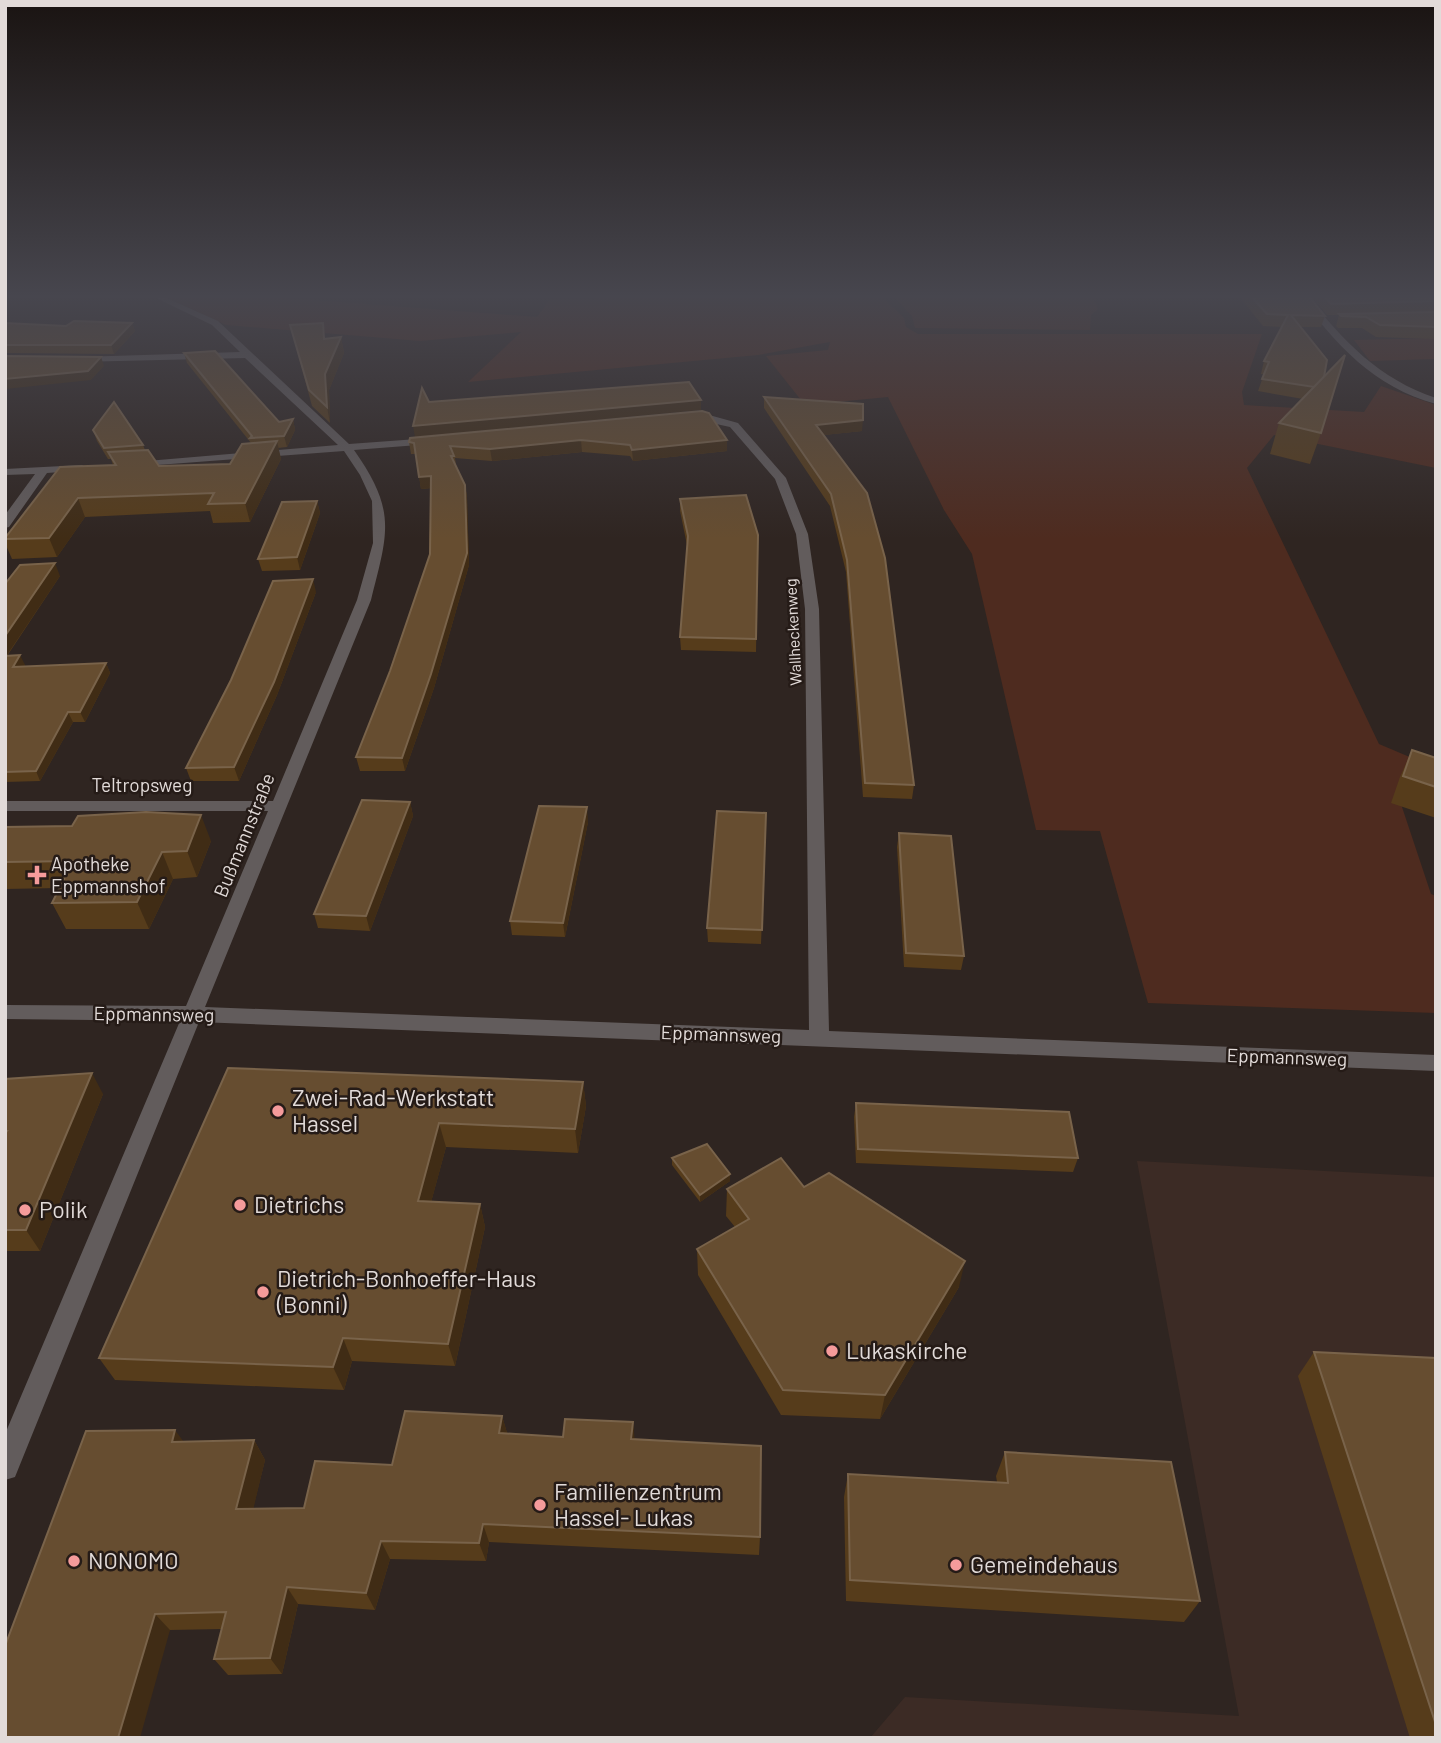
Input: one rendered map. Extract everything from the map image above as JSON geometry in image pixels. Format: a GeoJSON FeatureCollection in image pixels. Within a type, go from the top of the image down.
{"type":"FeatureCollection","features":[{"type":"Feature","properties":{"kind":"street","name":"Bußmannstraße"},"geometry":{"type":"LineString","coordinates":[[5,1467],[364,600],[379,543],[379,501],[366,475],[348,449],[270,376]]}},
{"type":"Feature","properties":{"kind":"street"},"geometry":{"type":"LineString","coordinates":[[1379,376],[1391,384],[1436,401]]}},
{"type":"Feature","properties":{"kind":"street","name":"Wallheckenweg"},"geometry":{"type":"LineString","coordinates":[[676,418],[702,416],[734,425],[780,478],[802,534],[812,609],[820,1038]]}},
{"type":"Feature","properties":{"kind":"street"},"geometry":{"type":"LineString","coordinates":[[124,466],[446,440]]}},
{"type":"Feature","properties":{"kind":"street"},"geometry":{"type":"LineString","coordinates":[[5,472],[97,468]]}},
{"type":"Feature","properties":{"kind":"street"},"geometry":{"type":"LineString","coordinates":[[5,524],[43,471]]}},
{"type":"Feature","properties":{"kind":"street","name":"Teltropsweg"},"geometry":{"type":"LineString","coordinates":[[5,806],[279,806]]}},
{"type":"Feature","properties":{"kind":"street","name":"Eppmannsweg"},"geometry":{"type":"LineString","coordinates":[[5,1012],[193,1014],[1436,1063]]}},
{"type":"Feature","properties":{"kind":"shaded area"},"geometry":{"type":"Polygon","coordinates":[[[474,376],[529,376],[468,382],[474,376]]]}},
{"type":"Feature","properties":{"kind":"shaded area"},"geometry":{"type":"Polygon","coordinates":[[[782,376],[1247,376],[1242,392],[1244,405],[1364,412],[1381,386],[1436,405],[1436,468],[1274,435],[1247,468],[1379,744],[1412,758],[1399,798],[1431,894],[1436,896],[1436,1013],[1148,1003],[1100,831],[1036,830],[972,554],[944,510],[888,397],[805,405],[782,376]]]}},
{"type":"Feature","properties":{"kind":"shaded area"},"geometry":{"type":"Polygon","coordinates":[[[1137,1161],[1436,1177],[1436,1738],[870,1738],[905,1697],[1239,1716],[1137,1161]]]}},
{"type":"Feature","properties":{"kind":"building"},"geometry":{"type":"Polygon","coordinates":[[[5,376],[33,376],[5,379],[5,376]]]}},
{"type":"Feature","properties":{"kind":"building"},"geometry":{"type":"Polygon","coordinates":[[[203,376],[238,376],[279,422],[293,419],[284,436],[250,438],[252,436],[203,376]]]}},
{"type":"Feature","properties":{"kind":"building"},"geometry":{"type":"Polygon","coordinates":[[[305,376],[325,376],[327,407],[309,390],[305,376]]]}},
{"type":"Feature","properties":{"kind":"building"},"geometry":{"type":"Polygon","coordinates":[[[1263,376],[1324,376],[1314,387],[1262,379],[1263,376]]]}},
{"type":"Feature","properties":{"kind":"building"},"geometry":{"type":"Polygon","coordinates":[[[1324,376],[1338,376],[1321,433],[1279,423],[1324,376]]]}},
{"type":"Feature","properties":{"kind":"building"},"geometry":{"type":"Polygon","coordinates":[[[689,382],[701,400],[413,426],[422,388],[429,402],[689,382]]]}},
{"type":"Feature","properties":{"kind":"building"},"geometry":{"type":"Polygon","coordinates":[[[764,397],[863,404],[863,420],[816,425],[867,493],[885,558],[914,785],[865,783],[847,560],[831,494],[764,397]]]}},
{"type":"Feature","properties":{"kind":"building"},"geometry":{"type":"Polygon","coordinates":[[[114,402],[143,445],[104,448],[93,430],[114,402]]]}},
{"type":"Feature","properties":{"kind":"building"},"geometry":{"type":"Polygon","coordinates":[[[702,411],[709,413],[727,440],[632,450],[630,445],[581,440],[490,449],[450,446],[454,456],[451,456],[465,485],[467,553],[431,674],[402,758],[356,757],[390,671],[430,554],[431,476],[419,477],[414,443],[409,442],[410,438],[702,411]]]}},
{"type":"Feature","properties":{"kind":"building"},"geometry":{"type":"Polygon","coordinates":[[[277,441],[245,503],[208,504],[214,493],[78,498],[49,538],[5,539],[60,467],[116,465],[108,452],[148,450],[159,466],[230,464],[242,444],[277,441]]]}},
{"type":"Feature","properties":{"kind":"building"},"geometry":{"type":"Polygon","coordinates":[[[746,495],[758,535],[756,639],[680,637],[688,536],[680,499],[746,495]]]}},
{"type":"Feature","properties":{"kind":"building"},"geometry":{"type":"Polygon","coordinates":[[[317,501],[297,557],[258,559],[282,502],[317,501]]]}},
{"type":"Feature","properties":{"kind":"building"},"geometry":{"type":"Polygon","coordinates":[[[55,563],[5,636],[5,584],[20,565],[55,563]]]}},
{"type":"Feature","properties":{"kind":"building"},"geometry":{"type":"Polygon","coordinates":[[[313,579],[274,682],[234,767],[186,768],[231,680],[273,581],[313,579]]]}},
{"type":"Feature","properties":{"kind":"building"},"geometry":{"type":"Polygon","coordinates":[[[20,655],[13,667],[106,663],[80,712],[68,712],[36,771],[5,772],[5,656],[20,655]]]}},
{"type":"Feature","properties":{"kind":"building"},"geometry":{"type":"Polygon","coordinates":[[[1412,750],[1436,758],[1436,787],[1403,776],[1412,750]]]}},
{"type":"Feature","properties":{"kind":"building"},"geometry":{"type":"Polygon","coordinates":[[[362,800],[410,802],[366,916],[314,914],[362,800]]]}},
{"type":"Feature","properties":{"kind":"building"},"geometry":{"type":"Polygon","coordinates":[[[539,806],[587,807],[563,923],[510,921],[539,806]]]}},
{"type":"Feature","properties":{"kind":"building"},"geometry":{"type":"Polygon","coordinates":[[[717,811],[766,813],[762,930],[707,928],[717,811]]]}},
{"type":"Feature","properties":{"kind":"building"},"geometry":{"type":"Polygon","coordinates":[[[146,812],[201,815],[187,851],[162,852],[137,902],[52,903],[73,861],[5,862],[5,827],[72,826],[78,816],[146,812]]]}},
{"type":"Feature","properties":{"kind":"building"},"geometry":{"type":"Polygon","coordinates":[[[899,833],[951,836],[964,956],[906,953],[899,833]]]}},
{"type":"Feature","properties":{"kind":"building"},"geometry":{"type":"Polygon","coordinates":[[[228,1068],[583,1082],[575,1129],[439,1123],[418,1201],[480,1204],[448,1344],[343,1338],[333,1367],[99,1358],[228,1068]]]}},
{"type":"Feature","properties":{"kind":"building"},"geometry":{"type":"Polygon","coordinates":[[[92,1073],[26,1230],[5,1230],[5,1079],[92,1073]]]}},
{"type":"Feature","properties":{"kind":"building"},"geometry":{"type":"Polygon","coordinates":[[[856,1103],[1069,1112],[1078,1158],[858,1149],[856,1103]]]}},
{"type":"Feature","properties":{"kind":"building"},"geometry":{"type":"Polygon","coordinates":[[[707,1144],[730,1174],[700,1195],[672,1158],[707,1144]]]}},
{"type":"Feature","properties":{"kind":"building","name":"Lukaskirche"},"geometry":{"type":"Polygon","coordinates":[[[781,1158],[804,1187],[829,1173],[965,1261],[885,1395],[783,1390],[697,1249],[749,1219],[727,1189],[781,1158]]]}},
{"type":"Feature","properties":{"kind":"building"},"geometry":{"type":"Polygon","coordinates":[[[1314,1352],[1436,1358],[1436,1725],[1314,1352]]]}},
{"type":"Feature","properties":{"kind":"building"},"geometry":{"type":"Polygon","coordinates":[[[405,1411],[502,1416],[499,1433],[563,1437],[565,1419],[633,1422],[631,1439],[761,1446],[760,1537],[483,1524],[479,1543],[381,1541],[366,1593],[287,1587],[270,1658],[214,1659],[226,1612],[155,1614],[118,1738],[5,1738],[5,1646],[86,1431],[175,1430],[172,1442],[254,1440],[236,1509],[304,1508],[315,1461],[392,1465],[405,1411]]]}},
{"type":"Feature","properties":{"kind":"building","name":"Gemeindehaus"},"geometry":{"type":"Polygon","coordinates":[[[1005,1452],[1171,1462],[1200,1601],[850,1580],[848,1474],[1008,1483],[1005,1452]]]}},
{"type":"Feature","properties":{"kind":"place","name":"Apotheke Eppmannshof"},"geometry":{"type":"Point","coordinates":[37,875]}},
{"type":"Feature","properties":{"kind":"place","name":"Zwei-Rad-Werkstatt Hassel"},"geometry":{"type":"Point","coordinates":[278,1111]}},
{"type":"Feature","properties":{"kind":"place","name":"Dietrichs"},"geometry":{"type":"Point","coordinates":[240,1205]}},
{"type":"Feature","properties":{"kind":"place","name":"Polik"},"geometry":{"type":"Point","coordinates":[25,1210]}},
{"type":"Feature","properties":{"kind":"place","name":"Dietrich-Bonhoeffer-Haus (Bonni)"},"geometry":{"type":"Point","coordinates":[263,1292]}},
{"type":"Feature","properties":{"kind":"place","name":"Lukaskirche"},"geometry":{"type":"Point","coordinates":[832,1351]}},
{"type":"Feature","properties":{"kind":"place","name":"Familienzentrum Hassel- Lukas"},"geometry":{"type":"Point","coordinates":[540,1505]}},
{"type":"Feature","properties":{"kind":"place","name":"NONOMO"},"geometry":{"type":"Point","coordinates":[74,1561]}},
{"type":"Feature","properties":{"kind":"place","name":"Gemeindehaus"},"geometry":{"type":"Point","coordinates":[956,1565]}}]}
